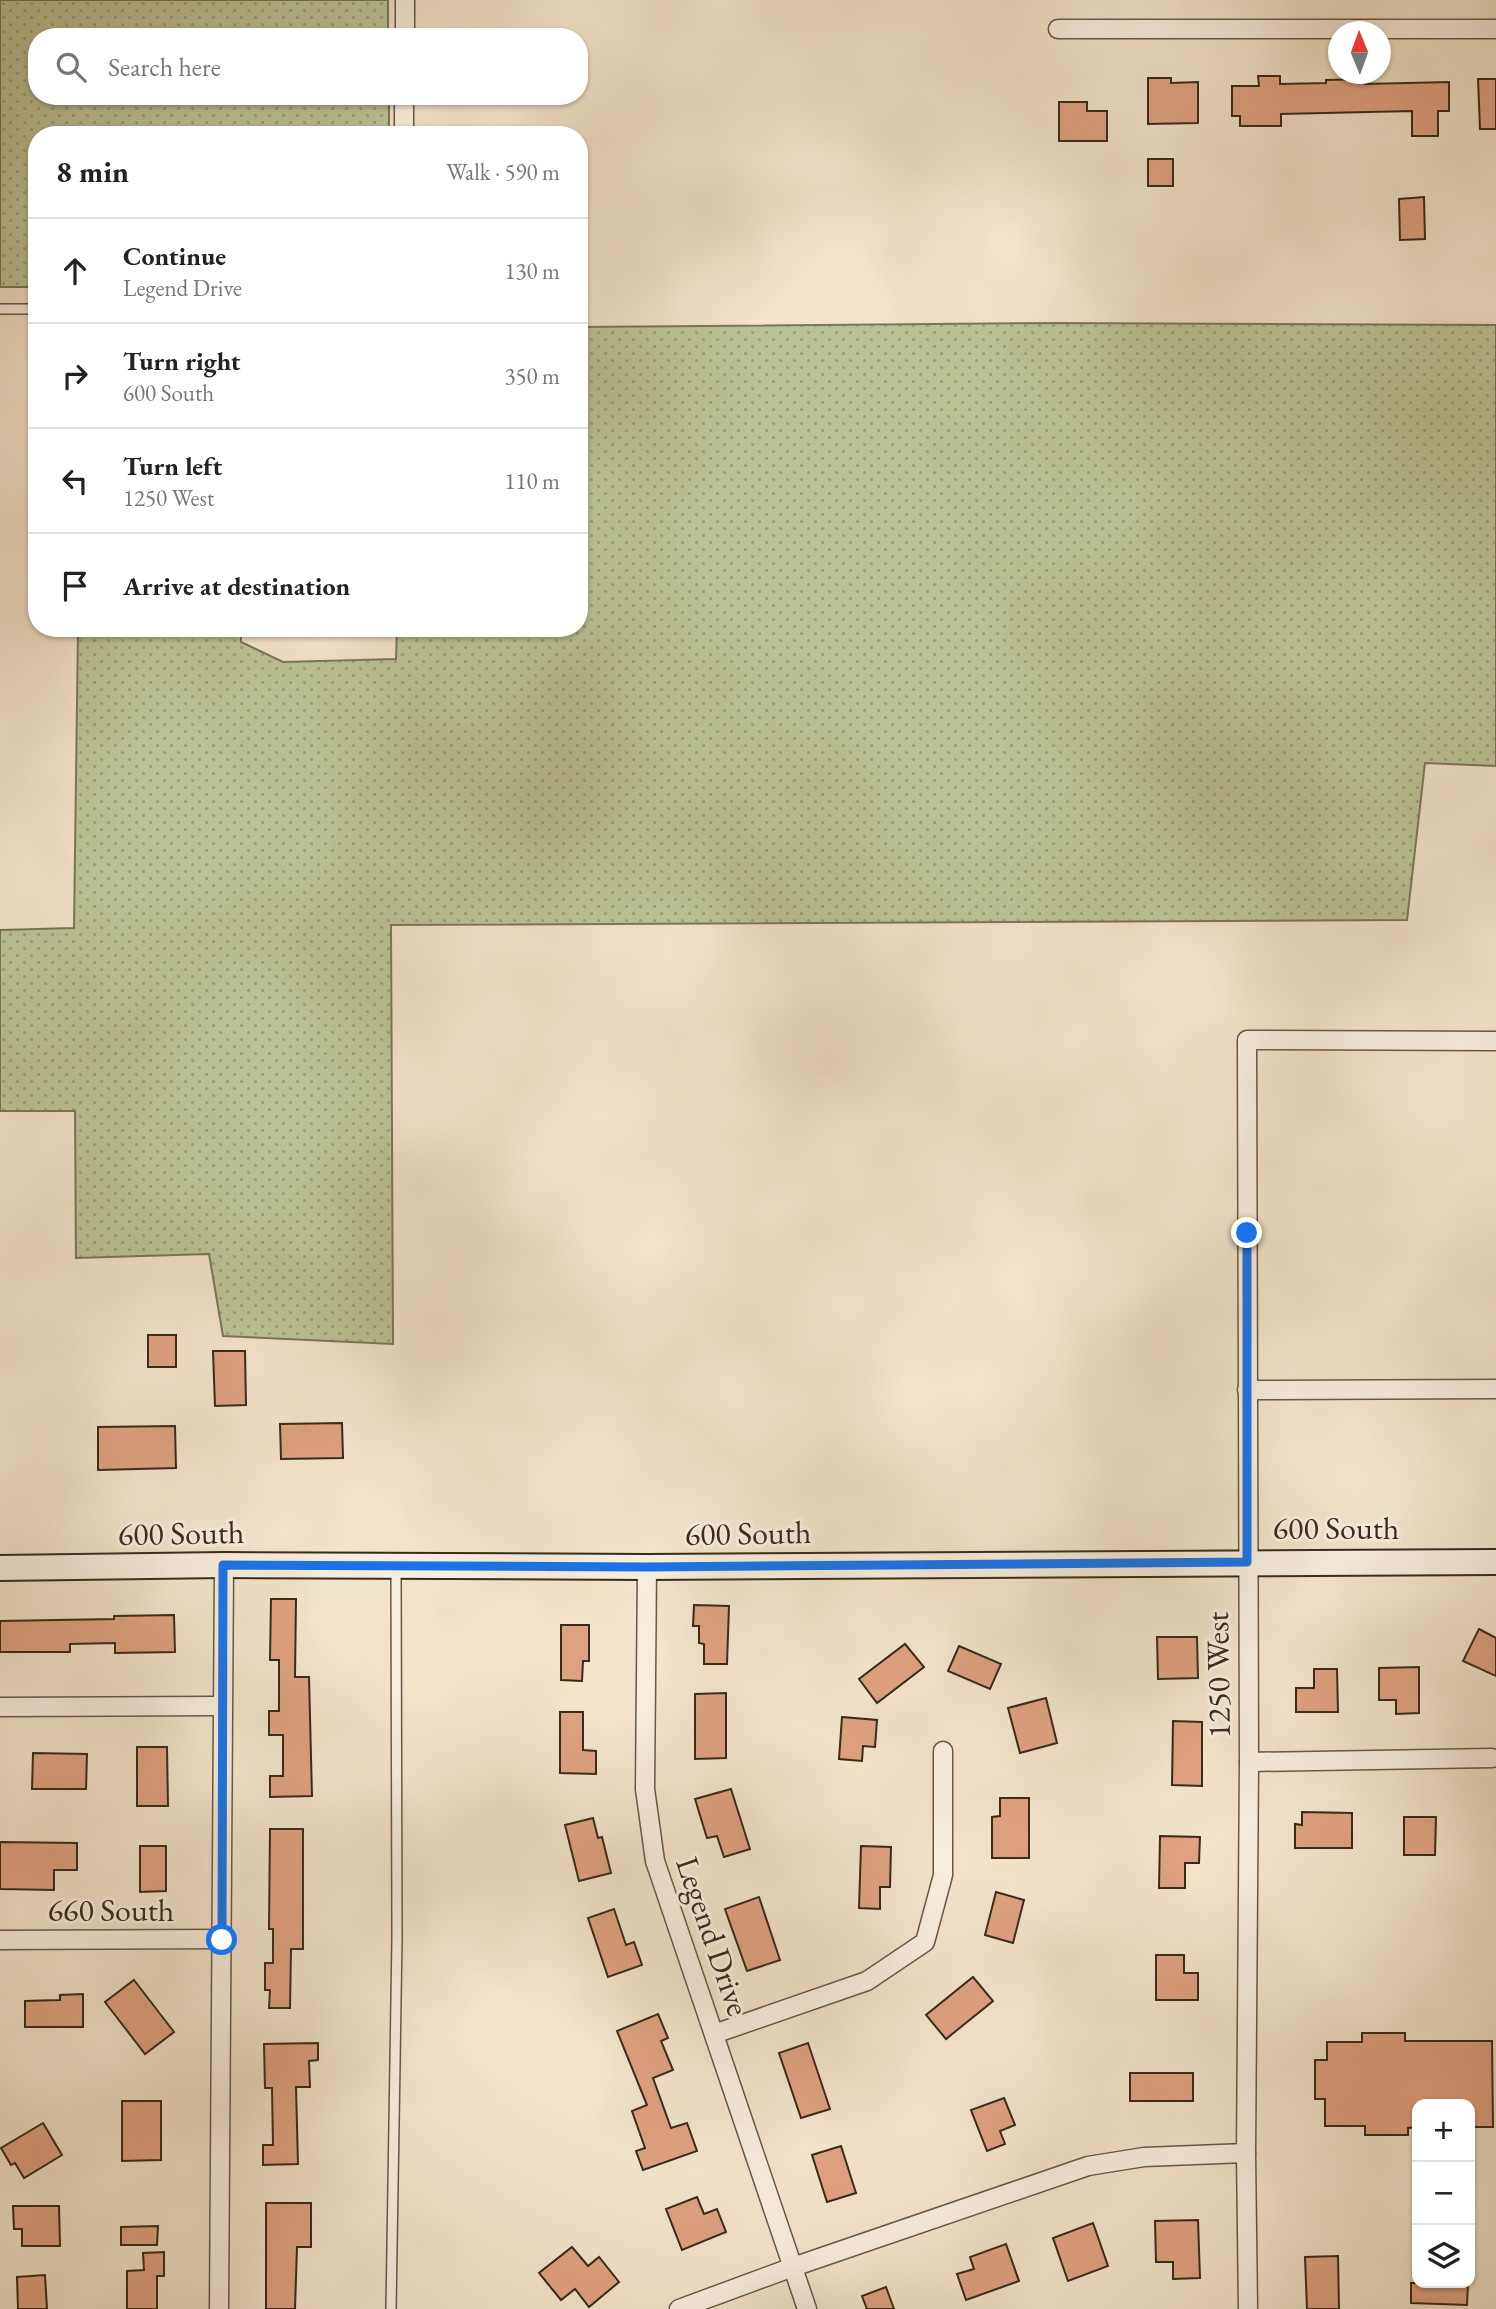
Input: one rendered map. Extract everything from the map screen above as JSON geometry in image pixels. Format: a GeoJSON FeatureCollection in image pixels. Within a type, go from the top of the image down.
{"type":"FeatureCollection","features":[{"type":"Feature","properties":{"kind":"main road","name":"600 South"},"geometry":{"type":"LineString","coordinates":[[0,1568],[223,1565],[647,1567],[1496,1562]]}},
{"type":"Feature","properties":{"kind":"street"},"geometry":{"type":"LineString","coordinates":[[405,0],[405,28]]}},
{"type":"Feature","properties":{"kind":"street"},"geometry":{"type":"LineString","coordinates":[[1058,29],[1496,29]]}},
{"type":"Feature","properties":{"kind":"street"},"geometry":{"type":"LineString","coordinates":[[404,105],[404,126]]}},
{"type":"Feature","properties":{"kind":"street","name":"1250 West"},"geometry":{"type":"LineString","coordinates":[[1248,2309],[1247,1040],[1496,1041]]}},
{"type":"Feature","properties":{"kind":"street"},"geometry":{"type":"LineString","coordinates":[[1247,1390],[1496,1389]]}},
{"type":"Feature","properties":{"kind":"street"},"geometry":{"type":"LineString","coordinates":[[219,2309],[223,1565]]}},
{"type":"Feature","properties":{"kind":"street","name":"Legend Drive"},"geometry":{"type":"LineString","coordinates":[[647,1567],[645,1789],[654,1861],[807,2309]]}},
{"type":"Feature","properties":{"kind":"street"},"geometry":{"type":"LineString","coordinates":[[0,1707],[221,1706]]}},
{"type":"Feature","properties":{"kind":"street"},"geometry":{"type":"LineString","coordinates":[[715,2034],[867,1982],[925,1942],[943,1875],[943,1751]]}},
{"type":"Feature","properties":{"kind":"street"},"geometry":{"type":"LineString","coordinates":[[1249,1762],[1492,1758]]}},
{"type":"Feature","properties":{"kind":"street","name":"660 South"},"geometry":{"type":"LineString","coordinates":[[0,1940],[222,1940]]}},
{"type":"Feature","properties":{"kind":"street"},"geometry":{"type":"LineString","coordinates":[[679,2309],[1088,2166],[1144,2157],[1246,2153]]}},
{"type":"Feature","properties":{"kind":"lane"},"geometry":{"type":"LineString","coordinates":[[0,310],[28,309]]}},
{"type":"Feature","properties":{"kind":"lane"},"geometry":{"type":"LineString","coordinates":[[390,2309],[397,1938],[396,1566]]}},
{"type":"Feature","properties":{"kind":"green space"},"geometry":{"type":"Polygon","coordinates":[[[0,0],[388,0],[388,28],[28,28],[28,105],[389,105],[389,126],[28,126],[28,287],[0,287],[0,0]]]}},
{"type":"Feature","properties":{"kind":"green space"},"geometry":{"type":"Polygon","coordinates":[[[1054,323],[1496,325],[1496,766],[1425,763],[1407,920],[391,925],[393,1344],[223,1336],[209,1254],[76,1258],[75,1111],[0,1111],[0,930],[74,928],[78,637],[241,637],[241,642],[283,662],[396,659],[397,637],[588,637],[588,327],[1054,323]]]}},
{"type":"Feature","properties":{"kind":"building"},"geometry":{"type":"Polygon","coordinates":[[[1258,76],[1280,76],[1280,84],[1326,83],[1328,80],[1328,84],[1449,82],[1449,111],[1438,111],[1438,136],[1412,136],[1412,111],[1281,114],[1281,126],[1240,126],[1240,116],[1232,116],[1232,86],[1259,86],[1258,76]]]}},
{"type":"Feature","properties":{"kind":"building"},"geometry":{"type":"Polygon","coordinates":[[[1148,78],[1171,78],[1171,83],[1198,82],[1198,123],[1148,124],[1148,78]]]}},
{"type":"Feature","properties":{"kind":"building"},"geometry":{"type":"Polygon","coordinates":[[[1478,79],[1496,79],[1496,129],[1480,129],[1478,79]]]}},
{"type":"Feature","properties":{"kind":"building"},"geometry":{"type":"Polygon","coordinates":[[[1059,102],[1087,102],[1087,111],[1107,111],[1107,141],[1059,141],[1059,102]]]}},
{"type":"Feature","properties":{"kind":"building"},"geometry":{"type":"Polygon","coordinates":[[[1148,159],[1173,159],[1173,186],[1148,186],[1148,159]]]}},
{"type":"Feature","properties":{"kind":"building"},"geometry":{"type":"Polygon","coordinates":[[[1424,197],[1425,239],[1400,240],[1399,199],[1424,197]]]}},
{"type":"Feature","properties":{"kind":"building"},"geometry":{"type":"Polygon","coordinates":[[[148,1335],[176,1335],[176,1367],[148,1367],[148,1335]]]}},
{"type":"Feature","properties":{"kind":"building"},"geometry":{"type":"Polygon","coordinates":[[[213,1351],[245,1351],[246,1405],[215,1406],[213,1351]]]}},
{"type":"Feature","properties":{"kind":"building"},"geometry":{"type":"Polygon","coordinates":[[[342,1423],[343,1458],[281,1459],[280,1424],[342,1423]]]}},
{"type":"Feature","properties":{"kind":"building"},"geometry":{"type":"Polygon","coordinates":[[[175,1426],[176,1468],[98,1470],[98,1427],[175,1426]]]}},
{"type":"Feature","properties":{"kind":"building"},"geometry":{"type":"Polygon","coordinates":[[[271,1599],[296,1599],[295,1677],[309,1677],[312,1796],[270,1797],[270,1776],[283,1776],[283,1735],[269,1735],[269,1711],[279,1711],[279,1660],[270,1660],[271,1599]]]}},
{"type":"Feature","properties":{"kind":"building"},"geometry":{"type":"Polygon","coordinates":[[[694,1605],[729,1606],[727,1664],[704,1664],[704,1644],[699,1643],[699,1626],[693,1626],[694,1605]]]}},
{"type":"Feature","properties":{"kind":"building"},"geometry":{"type":"Polygon","coordinates":[[[174,1615],[175,1652],[115,1653],[115,1643],[70,1644],[70,1652],[0,1652],[0,1621],[174,1615]]]}},
{"type":"Feature","properties":{"kind":"building"},"geometry":{"type":"Polygon","coordinates":[[[561,1625],[589,1625],[589,1661],[583,1661],[582,1681],[561,1680],[561,1625]]]}},
{"type":"Feature","properties":{"kind":"building"},"geometry":{"type":"Polygon","coordinates":[[[1479,1629],[1496,1638],[1496,1676],[1463,1661],[1479,1629]]]}},
{"type":"Feature","properties":{"kind":"building"},"geometry":{"type":"Polygon","coordinates":[[[1157,1637],[1197,1637],[1198,1678],[1158,1679],[1157,1637]]]}},
{"type":"Feature","properties":{"kind":"building"},"geometry":{"type":"Polygon","coordinates":[[[905,1644],[924,1667],[877,1703],[859,1679],[905,1644]]]}},
{"type":"Feature","properties":{"kind":"building"},"geometry":{"type":"Polygon","coordinates":[[[959,1646],[1001,1664],[990,1689],[948,1671],[959,1646]]]}},
{"type":"Feature","properties":{"kind":"building"},"geometry":{"type":"Polygon","coordinates":[[[1419,1667],[1419,1713],[1396,1714],[1396,1700],[1379,1700],[1379,1668],[1419,1667]]]}},
{"type":"Feature","properties":{"kind":"building"},"geometry":{"type":"Polygon","coordinates":[[[1314,1669],[1337,1669],[1338,1712],[1296,1712],[1296,1688],[1314,1688],[1314,1669]]]}},
{"type":"Feature","properties":{"kind":"building"},"geometry":{"type":"Polygon","coordinates":[[[726,1693],[726,1758],[695,1759],[695,1694],[726,1693]]]}},
{"type":"Feature","properties":{"kind":"building"},"geometry":{"type":"Polygon","coordinates":[[[1046,1698],[1057,1743],[1020,1753],[1008,1708],[1046,1698]]]}},
{"type":"Feature","properties":{"kind":"building"},"geometry":{"type":"Polygon","coordinates":[[[560,1712],[583,1712],[583,1750],[596,1751],[596,1774],[560,1773],[560,1712]]]}},
{"type":"Feature","properties":{"kind":"building"},"geometry":{"type":"Polygon","coordinates":[[[842,1717],[877,1720],[875,1747],[863,1746],[862,1761],[839,1759],[842,1717]]]}},
{"type":"Feature","properties":{"kind":"building"},"geometry":{"type":"Polygon","coordinates":[[[1173,1721],[1202,1722],[1202,1786],[1172,1785],[1173,1721]]]}},
{"type":"Feature","properties":{"kind":"building"},"geometry":{"type":"Polygon","coordinates":[[[137,1747],[167,1747],[168,1806],[137,1806],[137,1747]]]}},
{"type":"Feature","properties":{"kind":"building"},"geometry":{"type":"Polygon","coordinates":[[[33,1753],[87,1754],[86,1789],[32,1789],[33,1753]]]}},
{"type":"Feature","properties":{"kind":"building"},"geometry":{"type":"Polygon","coordinates":[[[731,1789],[750,1849],[724,1857],[717,1836],[707,1838],[695,1799],[731,1789]]]}},
{"type":"Feature","properties":{"kind":"building"},"geometry":{"type":"Polygon","coordinates":[[[1000,1798],[1029,1798],[1029,1858],[992,1858],[992,1817],[1000,1816],[1000,1798]]]}},
{"type":"Feature","properties":{"kind":"building"},"geometry":{"type":"Polygon","coordinates":[[[1302,1812],[1352,1813],[1352,1848],[1295,1848],[1295,1824],[1302,1825],[1302,1812]]]}},
{"type":"Feature","properties":{"kind":"building"},"geometry":{"type":"Polygon","coordinates":[[[1404,1817],[1436,1817],[1435,1855],[1404,1855],[1404,1817]]]}},
{"type":"Feature","properties":{"kind":"building"},"geometry":{"type":"Polygon","coordinates":[[[593,1818],[598,1838],[602,1837],[611,1873],[579,1881],[565,1825],[593,1818]]]}},
{"type":"Feature","properties":{"kind":"building"},"geometry":{"type":"Polygon","coordinates":[[[270,1829],[303,1829],[303,1949],[291,1949],[290,2008],[269,2008],[270,1990],[265,1990],[265,1963],[273,1963],[273,1929],[269,1929],[270,1829]]]}},
{"type":"Feature","properties":{"kind":"building"},"geometry":{"type":"Polygon","coordinates":[[[1160,1836],[1200,1837],[1199,1863],[1185,1863],[1185,1888],[1159,1888],[1160,1836]]]}},
{"type":"Feature","properties":{"kind":"building"},"geometry":{"type":"Polygon","coordinates":[[[0,1842],[77,1843],[77,1870],[54,1870],[54,1890],[0,1889],[0,1842]]]}},
{"type":"Feature","properties":{"kind":"building"},"geometry":{"type":"Polygon","coordinates":[[[140,1846],[166,1846],[166,1891],[140,1892],[140,1846]]]}},
{"type":"Feature","properties":{"kind":"building"},"geometry":{"type":"Polygon","coordinates":[[[861,1846],[891,1847],[890,1887],[880,1887],[880,1909],[859,1908],[861,1846]]]}},
{"type":"Feature","properties":{"kind":"building"},"geometry":{"type":"Polygon","coordinates":[[[996,1892],[1024,1900],[1013,1943],[985,1935],[996,1892]]]}},
{"type":"Feature","properties":{"kind":"building"},"geometry":{"type":"Polygon","coordinates":[[[759,1897],[780,1960],[747,1971],[725,1909],[759,1897]]]}},
{"type":"Feature","properties":{"kind":"building"},"geometry":{"type":"Polygon","coordinates":[[[614,1909],[626,1945],[634,1942],[642,1965],[608,1977],[588,1918],[614,1909]]]}},
{"type":"Feature","properties":{"kind":"building"},"geometry":{"type":"Polygon","coordinates":[[[1156,1955],[1184,1955],[1184,1973],[1198,1973],[1198,2000],[1156,2000],[1156,1955]]]}},
{"type":"Feature","properties":{"kind":"building"},"geometry":{"type":"Polygon","coordinates":[[[973,1977],[993,2001],[946,2039],[926,2015],[973,1977]]]}},
{"type":"Feature","properties":{"kind":"building"},"geometry":{"type":"Polygon","coordinates":[[[134,1980],[174,2032],[145,2054],[105,2002],[134,1980]]]}},
{"type":"Feature","properties":{"kind":"building"},"geometry":{"type":"Polygon","coordinates":[[[83,1994],[83,2027],[25,2027],[25,2001],[60,2000],[60,1995],[83,1994]]]}},
{"type":"Feature","properties":{"kind":"building"},"geometry":{"type":"Polygon","coordinates":[[[658,2014],[668,2038],[661,2041],[673,2070],[653,2078],[671,2128],[687,2123],[697,2151],[643,2170],[636,2151],[645,2148],[632,2111],[647,2105],[617,2031],[658,2014]]]}},
{"type":"Feature","properties":{"kind":"building"},"geometry":{"type":"Polygon","coordinates":[[[1362,2033],[1405,2033],[1405,2041],[1492,2041],[1493,2127],[1475,2127],[1475,2099],[1412,2099],[1412,2128],[1408,2128],[1408,2135],[1365,2135],[1365,2126],[1325,2126],[1325,2099],[1315,2099],[1315,2060],[1327,2060],[1327,2042],[1362,2042],[1362,2033]]]}},
{"type":"Feature","properties":{"kind":"building"},"geometry":{"type":"Polygon","coordinates":[[[318,2043],[318,2060],[309,2061],[310,2087],[296,2087],[298,2164],[263,2165],[263,2145],[273,2145],[272,2088],[265,2088],[264,2044],[318,2043]]]}},
{"type":"Feature","properties":{"kind":"building"},"geometry":{"type":"Polygon","coordinates":[[[808,2043],[830,2109],[801,2118],[779,2053],[808,2043]]]}},
{"type":"Feature","properties":{"kind":"building"},"geometry":{"type":"Polygon","coordinates":[[[1130,2073],[1193,2073],[1193,2101],[1130,2101],[1130,2073]]]}},
{"type":"Feature","properties":{"kind":"building"},"geometry":{"type":"Polygon","coordinates":[[[1004,2098],[1015,2125],[1000,2131],[1005,2144],[987,2151],[971,2110],[1004,2098]]]}},
{"type":"Feature","properties":{"kind":"building"},"geometry":{"type":"Polygon","coordinates":[[[122,2101],[161,2101],[161,2160],[122,2161],[122,2101]]]}},
{"type":"Feature","properties":{"kind":"building"},"geometry":{"type":"Polygon","coordinates":[[[43,2123],[62,2155],[24,2178],[15,2163],[11,2165],[1,2148],[43,2123]]]}},
{"type":"Feature","properties":{"kind":"building"},"geometry":{"type":"Polygon","coordinates":[[[841,2146],[856,2193],[827,2202],[812,2155],[841,2146]]]}},
{"type":"Feature","properties":{"kind":"building"},"geometry":{"type":"Polygon","coordinates":[[[697,2197],[704,2214],[717,2209],[726,2232],[682,2250],[666,2209],[697,2197]]]}},
{"type":"Feature","properties":{"kind":"building"},"geometry":{"type":"Polygon","coordinates":[[[266,2203],[311,2203],[311,2247],[297,2247],[295,2309],[266,2309],[266,2203]]]}},
{"type":"Feature","properties":{"kind":"building"},"geometry":{"type":"Polygon","coordinates":[[[13,2206],[59,2206],[60,2246],[22,2246],[22,2229],[14,2229],[13,2206]]]}},
{"type":"Feature","properties":{"kind":"building"},"geometry":{"type":"Polygon","coordinates":[[[1198,2220],[1200,2278],[1173,2279],[1173,2262],[1156,2262],[1155,2221],[1198,2220]]]}},
{"type":"Feature","properties":{"kind":"building"},"geometry":{"type":"Polygon","coordinates":[[[1093,2223],[1108,2266],[1068,2281],[1053,2238],[1093,2223]]]}},
{"type":"Feature","properties":{"kind":"building"},"geometry":{"type":"Polygon","coordinates":[[[158,2226],[157,2245],[121,2245],[121,2227],[158,2226]]]}},
{"type":"Feature","properties":{"kind":"building"},"geometry":{"type":"Polygon","coordinates":[[[1006,2244],[1019,2281],[966,2300],[957,2274],[974,2269],[970,2257],[1006,2244]]]}},
{"type":"Feature","properties":{"kind":"building"},"geometry":{"type":"Polygon","coordinates":[[[572,2247],[588,2266],[599,2257],[619,2282],[589,2307],[575,2289],[561,2300],[539,2273],[572,2247]]]}},
{"type":"Feature","properties":{"kind":"building"},"geometry":{"type":"Polygon","coordinates":[[[164,2252],[164,2276],[157,2276],[157,2309],[127,2309],[127,2271],[144,2270],[143,2253],[164,2252]]]}},
{"type":"Feature","properties":{"kind":"building"},"geometry":{"type":"Polygon","coordinates":[[[1338,2256],[1339,2309],[1307,2309],[1305,2257],[1338,2256]]]}},
{"type":"Feature","properties":{"kind":"building"},"geometry":{"type":"Polygon","coordinates":[[[45,2275],[47,2309],[18,2309],[17,2277],[45,2275]]]}},
{"type":"Feature","properties":{"kind":"building"},"geometry":{"type":"Polygon","coordinates":[[[1411,2283],[1412,2288],[1468,2288],[1467,2305],[1411,2303],[1411,2283]]]}},
{"type":"Feature","properties":{"kind":"building"},"geometry":{"type":"Polygon","coordinates":[[[886,2287],[894,2309],[867,2309],[862,2296],[886,2287]]]}},
{"type":"Feature","properties":{"kind":"route"},"geometry":{"type":"LineString","coordinates":[[222,1940],[223,1565],[647,1567],[1247,1562],[1247,1233]]}}]}
